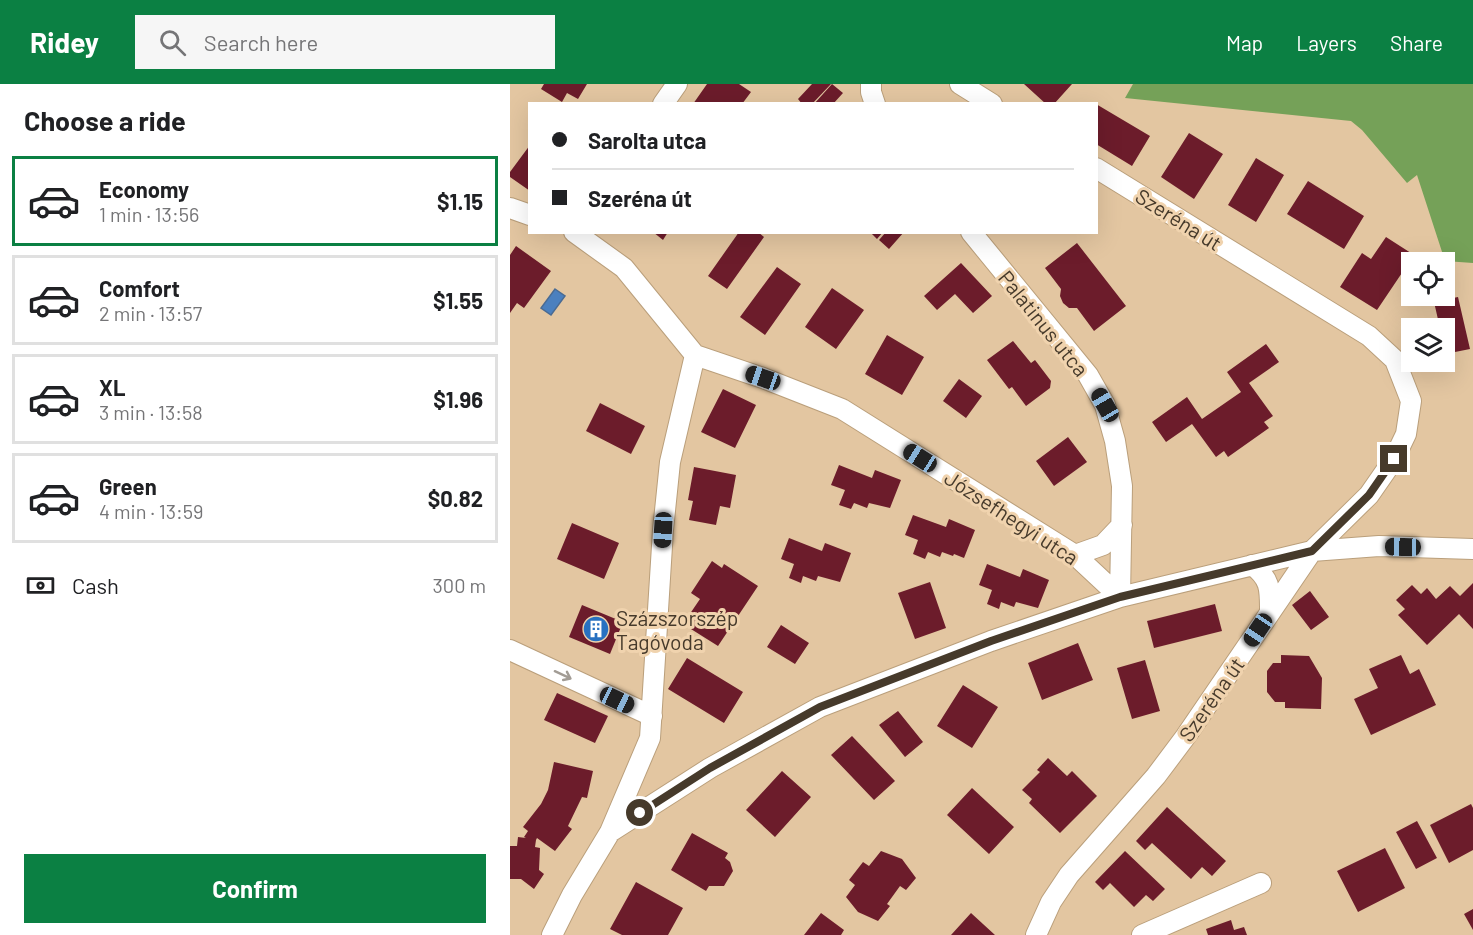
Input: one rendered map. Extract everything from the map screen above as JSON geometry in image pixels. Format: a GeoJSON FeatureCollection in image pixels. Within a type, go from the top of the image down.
{"type":"FeatureCollection","features":[{"type":"Feature","properties":{"kind":"street"},"geometry":{"type":"LineString","coordinates":[[664,102],[677,84]]}},
{"type":"Feature","properties":{"kind":"street"},"geometry":{"type":"LineString","coordinates":[[960,84],[989,102]]}},
{"type":"Feature","properties":{"kind":"street","name":"Szeréna út"},"geometry":{"type":"LineString","coordinates":[[1036,935],[1051,902],[1069,875],[1156,776],[1186,736],[1312,551],[1369,495],[1394,459],[1406,434],[1412,401],[1395,360],[1369,336],[1098,169]]}},
{"type":"Feature","properties":{"kind":"street"},"geometry":{"type":"LineString","coordinates":[[510,208],[528,214]]}},
{"type":"Feature","properties":{"kind":"street"},"geometry":{"type":"LineString","coordinates":[[552,935],[610,832],[650,738],[663,530],[670,462],[695,355],[624,268],[577,234]]}},
{"type":"Feature","properties":{"kind":"street","name":"Palatinus utca"},"geometry":{"type":"LineString","coordinates":[[972,234],[1088,375],[1105,405],[1115,441],[1122,486],[1120,597]]}},
{"type":"Feature","properties":{"kind":"street","name":"Józsefhegyi utca"},"geometry":{"type":"LineString","coordinates":[[695,355],[763,378],[842,409],[1075,555],[1120,597]]}},
{"type":"Feature","properties":{"kind":"street"},"geometry":{"type":"LineString","coordinates":[[1075,555],[1103,545],[1122,525]]}},
{"type":"Feature","properties":{"kind":"street"},"geometry":{"type":"LineString","coordinates":[[610,832],[710,768],[820,707],[991,641],[1120,597],[1312,551],[1379,546],[1473,549]]}},
{"type":"Feature","properties":{"kind":"street"},"geometry":{"type":"LineString","coordinates":[[1252,565],[1261,572],[1270,588],[1270,612]]}},
{"type":"Feature","properties":{"kind":"street"},"geometry":{"type":"LineString","coordinates":[[510,651],[652,716]]}},
{"type":"Feature","properties":{"kind":"street"},"geometry":{"type":"LineString","coordinates":[[1142,935],[1261,883]]}},
{"type":"Feature","properties":{"kind":"green space"},"geometry":{"type":"Polygon","coordinates":[[[1133,84],[1473,84],[1473,263],[1455,262],[1455,252],[1442,252],[1417,175],[1407,183],[1362,130],[1351,121],[1125,98],[1133,84]]]}},
{"type":"Feature","properties":{"kind":"water"},"geometry":{"type":"Polygon","coordinates":[[[555,289],[565,296],[551,315],[541,308],[555,289]]]}},
{"type":"Feature","properties":{"kind":"building"},"geometry":{"type":"Polygon","coordinates":[[[544,84],[587,84],[578,99],[567,93],[562,102],[541,89],[544,84]]]}},
{"type":"Feature","properties":{"kind":"building"},"geometry":{"type":"Polygon","coordinates":[[[707,84],[739,84],[751,92],[744,102],[694,102],[707,84]]]}},
{"type":"Feature","properties":{"kind":"building"},"geometry":{"type":"Polygon","coordinates":[[[812,84],[831,84],[814,102],[800,102],[798,99],[812,84]]]}},
{"type":"Feature","properties":{"kind":"building"},"geometry":{"type":"Polygon","coordinates":[[[832,84],[843,93],[835,102],[816,102],[832,84]]]}},
{"type":"Feature","properties":{"kind":"building"},"geometry":{"type":"Polygon","coordinates":[[[1024,84],[1072,84],[1056,102],[1044,102],[1024,84]]]}},
{"type":"Feature","properties":{"kind":"building"},"geometry":{"type":"Polygon","coordinates":[[[1098,105],[1150,136],[1132,166],[1098,145],[1098,105]]]}},
{"type":"Feature","properties":{"kind":"building"},"geometry":{"type":"Polygon","coordinates":[[[1189,133],[1223,154],[1194,199],[1161,177],[1189,133]]]}},
{"type":"Feature","properties":{"kind":"building"},"geometry":{"type":"Polygon","coordinates":[[[528,148],[528,190],[510,177],[510,172],[528,148]]]}},
{"type":"Feature","properties":{"kind":"building"},"geometry":{"type":"Polygon","coordinates":[[[1256,158],[1284,175],[1256,222],[1228,205],[1256,158]]]}},
{"type":"Feature","properties":{"kind":"building"},"geometry":{"type":"Polygon","coordinates":[[[1308,181],[1364,216],[1344,249],[1287,214],[1308,181]]]}},
{"type":"Feature","properties":{"kind":"building"},"geometry":{"type":"Polygon","coordinates":[[[656,234],[667,234],[663,240],[656,234]]]}},
{"type":"Feature","properties":{"kind":"building"},"geometry":{"type":"Polygon","coordinates":[[[738,234],[760,234],[764,237],[727,289],[708,276],[738,234]]]}},
{"type":"Feature","properties":{"kind":"building"},"geometry":{"type":"Polygon","coordinates":[[[872,234],[881,234],[877,239],[872,234]]]}},
{"type":"Feature","properties":{"kind":"building"},"geometry":{"type":"Polygon","coordinates":[[[884,234],[902,234],[889,249],[879,240],[884,234]]]}},
{"type":"Feature","properties":{"kind":"building"},"geometry":{"type":"Polygon","coordinates":[[[1386,237],[1409,252],[1401,252],[1401,274],[1377,310],[1340,287],[1362,253],[1371,259],[1386,237]]]}},
{"type":"Feature","properties":{"kind":"building"},"geometry":{"type":"Polygon","coordinates":[[[1077,243],[1126,306],[1094,331],[1077,308],[1069,308],[1063,303],[1060,296],[1061,289],[1045,268],[1077,243]]]}},
{"type":"Feature","properties":{"kind":"building"},"geometry":{"type":"Polygon","coordinates":[[[516,246],[551,271],[524,308],[517,303],[510,313],[510,255],[516,246]]]}},
{"type":"Feature","properties":{"kind":"building"},"geometry":{"type":"Polygon","coordinates":[[[961,263],[992,296],[973,313],[955,294],[937,310],[924,296],[961,263]]]}},
{"type":"Feature","properties":{"kind":"building"},"geometry":{"type":"Polygon","coordinates":[[[777,267],[801,284],[765,335],[740,317],[777,267]]]}},
{"type":"Feature","properties":{"kind":"building"},"geometry":{"type":"Polygon","coordinates":[[[832,288],[864,310],[836,349],[805,327],[832,288]]]}},
{"type":"Feature","properties":{"kind":"building"},"geometry":{"type":"Polygon","coordinates":[[[1458,297],[1470,349],[1455,352],[1455,318],[1438,318],[1435,306],[1455,306],[1455,298],[1458,297]]]}},
{"type":"Feature","properties":{"kind":"building"},"geometry":{"type":"Polygon","coordinates":[[[887,335],[924,357],[902,395],[865,374],[887,335]]]}},
{"type":"Feature","properties":{"kind":"building"},"geometry":{"type":"Polygon","coordinates":[[[1013,341],[1031,363],[1035,360],[1051,381],[1050,388],[1026,406],[1012,387],[1009,389],[987,360],[1013,341]]]}},
{"type":"Feature","properties":{"kind":"building"},"geometry":{"type":"Polygon","coordinates":[[[1266,344],[1279,362],[1249,383],[1273,416],[1264,422],[1269,428],[1228,457],[1224,451],[1216,457],[1192,424],[1166,442],[1152,422],[1187,397],[1202,419],[1241,392],[1227,372],[1266,344]]]}},
{"type":"Feature","properties":{"kind":"building"},"geometry":{"type":"Polygon","coordinates":[[[959,379],[982,396],[966,418],[943,401],[959,379]]]}},
{"type":"Feature","properties":{"kind":"building"},"geometry":{"type":"Polygon","coordinates":[[[723,389],[756,405],[735,448],[701,432],[723,389]]]}},
{"type":"Feature","properties":{"kind":"building"},"geometry":{"type":"Polygon","coordinates":[[[600,403],[645,426],[631,454],[586,431],[600,403]]]}},
{"type":"Feature","properties":{"kind":"building"},"geometry":{"type":"Polygon","coordinates":[[[1068,437],[1087,462],[1054,486],[1036,461],[1068,437]]]}},
{"type":"Feature","properties":{"kind":"building"},"geometry":{"type":"Polygon","coordinates":[[[839,465],[872,478],[875,470],[901,480],[890,508],[869,503],[867,508],[854,503],[851,509],[839,505],[845,490],[831,485],[839,465]]]}},
{"type":"Feature","properties":{"kind":"building"},"geometry":{"type":"Polygon","coordinates":[[[694,467],[736,475],[730,508],[720,506],[716,525],[689,520],[693,501],[688,500],[694,467]]]}},
{"type":"Feature","properties":{"kind":"building"},"geometry":{"type":"Polygon","coordinates":[[[913,515],[946,527],[949,519],[975,530],[964,558],[942,552],[940,557],[928,552],[925,559],[913,554],[918,540],[905,535],[913,515]]]}},
{"type":"Feature","properties":{"kind":"building"},"geometry":{"type":"Polygon","coordinates":[[[572,523],[619,543],[604,579],[557,559],[572,523]]]}},
{"type":"Feature","properties":{"kind":"building"},"geometry":{"type":"Polygon","coordinates":[[[789,538],[822,551],[825,543],[851,553],[840,582],[818,576],[816,581],[803,576],[801,583],[789,578],[794,564],[781,559],[789,538]]]}},
{"type":"Feature","properties":{"kind":"building"},"geometry":{"type":"Polygon","coordinates":[[[712,561],[722,568],[724,564],[758,586],[718,646],[683,624],[700,599],[691,593],[712,561]]]}},
{"type":"Feature","properties":{"kind":"building"},"geometry":{"type":"Polygon","coordinates":[[[987,564],[1020,577],[1023,569],[1049,580],[1038,608],[1016,602],[1014,607],[1001,602],[999,609],[987,604],[992,590],[979,585],[987,564]]]}},
{"type":"Feature","properties":{"kind":"building"},"geometry":{"type":"Polygon","coordinates":[[[930,582],[946,628],[915,639],[898,593],[930,582]]]}},
{"type":"Feature","properties":{"kind":"building"},"geometry":{"type":"Polygon","coordinates":[[[1473,583],[1473,629],[1459,614],[1427,645],[1398,615],[1405,609],[1396,600],[1412,585],[1421,594],[1427,588],[1436,599],[1450,586],[1460,596],[1473,583]]]}},
{"type":"Feature","properties":{"kind":"building"},"geometry":{"type":"Polygon","coordinates":[[[1310,591],[1329,617],[1311,630],[1292,605],[1310,591]]]}},
{"type":"Feature","properties":{"kind":"building"},"geometry":{"type":"Polygon","coordinates":[[[1215,604],[1222,631],[1154,648],[1147,621],[1215,604]]]}},
{"type":"Feature","properties":{"kind":"building","name":"Százszorszép Tagóvoda"},"geometry":{"type":"Polygon","coordinates":[[[582,605],[623,622],[610,654],[569,637],[582,605]]]}},
{"type":"Feature","properties":{"kind":"building"},"geometry":{"type":"Polygon","coordinates":[[[781,625],[809,643],[795,664],[767,647],[781,625]]]}},
{"type":"Feature","properties":{"kind":"building"},"geometry":{"type":"Polygon","coordinates":[[[1078,643],[1093,680],[1042,700],[1028,663],[1078,643]]]}},
{"type":"Feature","properties":{"kind":"building"},"geometry":{"type":"Polygon","coordinates":[[[1281,655],[1309,656],[1322,678],[1321,709],[1285,708],[1285,702],[1275,702],[1267,692],[1267,671],[1273,663],[1281,663],[1281,655]]]}},
{"type":"Feature","properties":{"kind":"building"},"geometry":{"type":"Polygon","coordinates":[[[1401,655],[1410,674],[1419,669],[1436,705],[1371,735],[1354,699],[1378,688],[1369,669],[1401,655]]]}},
{"type":"Feature","properties":{"kind":"building"},"geometry":{"type":"Polygon","coordinates":[[[687,658],[743,692],[724,723],[668,689],[687,658]]]}},
{"type":"Feature","properties":{"kind":"building"},"geometry":{"type":"Polygon","coordinates":[[[1145,660],[1160,711],[1132,719],[1117,668],[1145,660]]]}},
{"type":"Feature","properties":{"kind":"building"},"geometry":{"type":"Polygon","coordinates":[[[963,685],[998,707],[972,748],[937,726],[963,685]]]}},
{"type":"Feature","properties":{"kind":"building"},"geometry":{"type":"Polygon","coordinates":[[[557,693],[608,716],[595,743],[544,720],[557,693]]]}},
{"type":"Feature","properties":{"kind":"building"},"geometry":{"type":"Polygon","coordinates":[[[898,711],[923,742],[905,757],[879,725],[898,711]]]}},
{"type":"Feature","properties":{"kind":"building"},"geometry":{"type":"Polygon","coordinates":[[[852,736],[895,781],[874,800],[831,755],[852,736]]]}},
{"type":"Feature","properties":{"kind":"building"},"geometry":{"type":"Polygon","coordinates":[[[1048,758],[1067,776],[1072,771],[1097,796],[1060,833],[1029,803],[1032,799],[1022,790],[1040,772],[1037,770],[1048,758]]]}},
{"type":"Feature","properties":{"kind":"building"},"geometry":{"type":"Polygon","coordinates":[[[554,762],[593,771],[587,798],[582,797],[568,826],[572,829],[555,851],[537,838],[536,840],[535,847],[540,848],[539,870],[544,874],[534,889],[521,879],[510,879],[510,846],[517,846],[518,837],[526,838],[524,837],[528,831],[523,827],[541,804],[548,790],[554,762]]]}},
{"type":"Feature","properties":{"kind":"building"},"geometry":{"type":"Polygon","coordinates":[[[782,771],[811,797],[775,837],[746,810],[782,771]]]}},
{"type":"Feature","properties":{"kind":"building"},"geometry":{"type":"Polygon","coordinates":[[[972,788],[1014,827],[989,854],[947,815],[972,788]]]}},
{"type":"Feature","properties":{"kind":"building"},"geometry":{"type":"Polygon","coordinates":[[[1471,804],[1473,808],[1473,850],[1449,863],[1430,825],[1471,804]]]}},
{"type":"Feature","properties":{"kind":"building"},"geometry":{"type":"Polygon","coordinates":[[[1167,807],[1226,861],[1212,876],[1202,867],[1191,879],[1152,843],[1145,850],[1136,841],[1167,807]]]}},
{"type":"Feature","properties":{"kind":"building"},"geometry":{"type":"Polygon","coordinates":[[[1417,821],[1437,858],[1416,869],[1396,832],[1417,821]]]}},
{"type":"Feature","properties":{"kind":"building"},"geometry":{"type":"Polygon","coordinates":[[[692,833],[728,853],[725,858],[730,862],[733,871],[724,886],[709,886],[706,891],[671,870],[692,833]]]}},
{"type":"Feature","properties":{"kind":"building"},"geometry":{"type":"Polygon","coordinates":[[[1385,848],[1405,888],[1358,912],[1337,871],[1385,848]]]}},
{"type":"Feature","properties":{"kind":"building"},"geometry":{"type":"Polygon","coordinates":[[[881,851],[902,859],[916,878],[906,890],[900,886],[887,904],[890,906],[878,921],[858,912],[846,897],[855,885],[849,880],[863,862],[869,866],[881,851]]]}},
{"type":"Feature","properties":{"kind":"building"},"geometry":{"type":"Polygon","coordinates":[[[1125,851],[1165,889],[1153,901],[1146,895],[1134,907],[1110,883],[1103,890],[1095,882],[1125,851]]]}},
{"type":"Feature","properties":{"kind":"building"},"geometry":{"type":"Polygon","coordinates":[[[636,882],[683,908],[668,935],[622,935],[610,929],[636,882]]]}},
{"type":"Feature","properties":{"kind":"building"},"geometry":{"type":"Polygon","coordinates":[[[1473,909],[1473,930],[1464,914],[1473,909]]]}},
{"type":"Feature","properties":{"kind":"building"},"geometry":{"type":"Polygon","coordinates":[[[821,913],[844,930],[841,935],[804,935],[821,913]]]}},
{"type":"Feature","properties":{"kind":"building"},"geometry":{"type":"Polygon","coordinates":[[[971,913],[995,935],[951,935],[971,913]]]}},
{"type":"Feature","properties":{"kind":"building"},"geometry":{"type":"Polygon","coordinates":[[[1231,920],[1234,930],[1244,927],[1247,935],[1208,935],[1206,929],[1231,920]]]}},
{"type":"Feature","properties":{"kind":"place","name":"Százszorszép Tagóvoda"},"geometry":{"type":"Point","coordinates":[596,629]}},
{"type":"Feature","properties":{"kind":"route"},"geometry":{"type":"LineString","coordinates":[[640,813],[710,768],[820,707],[991,641],[1120,597],[1312,551],[1369,495],[1394,459]]}}]}
